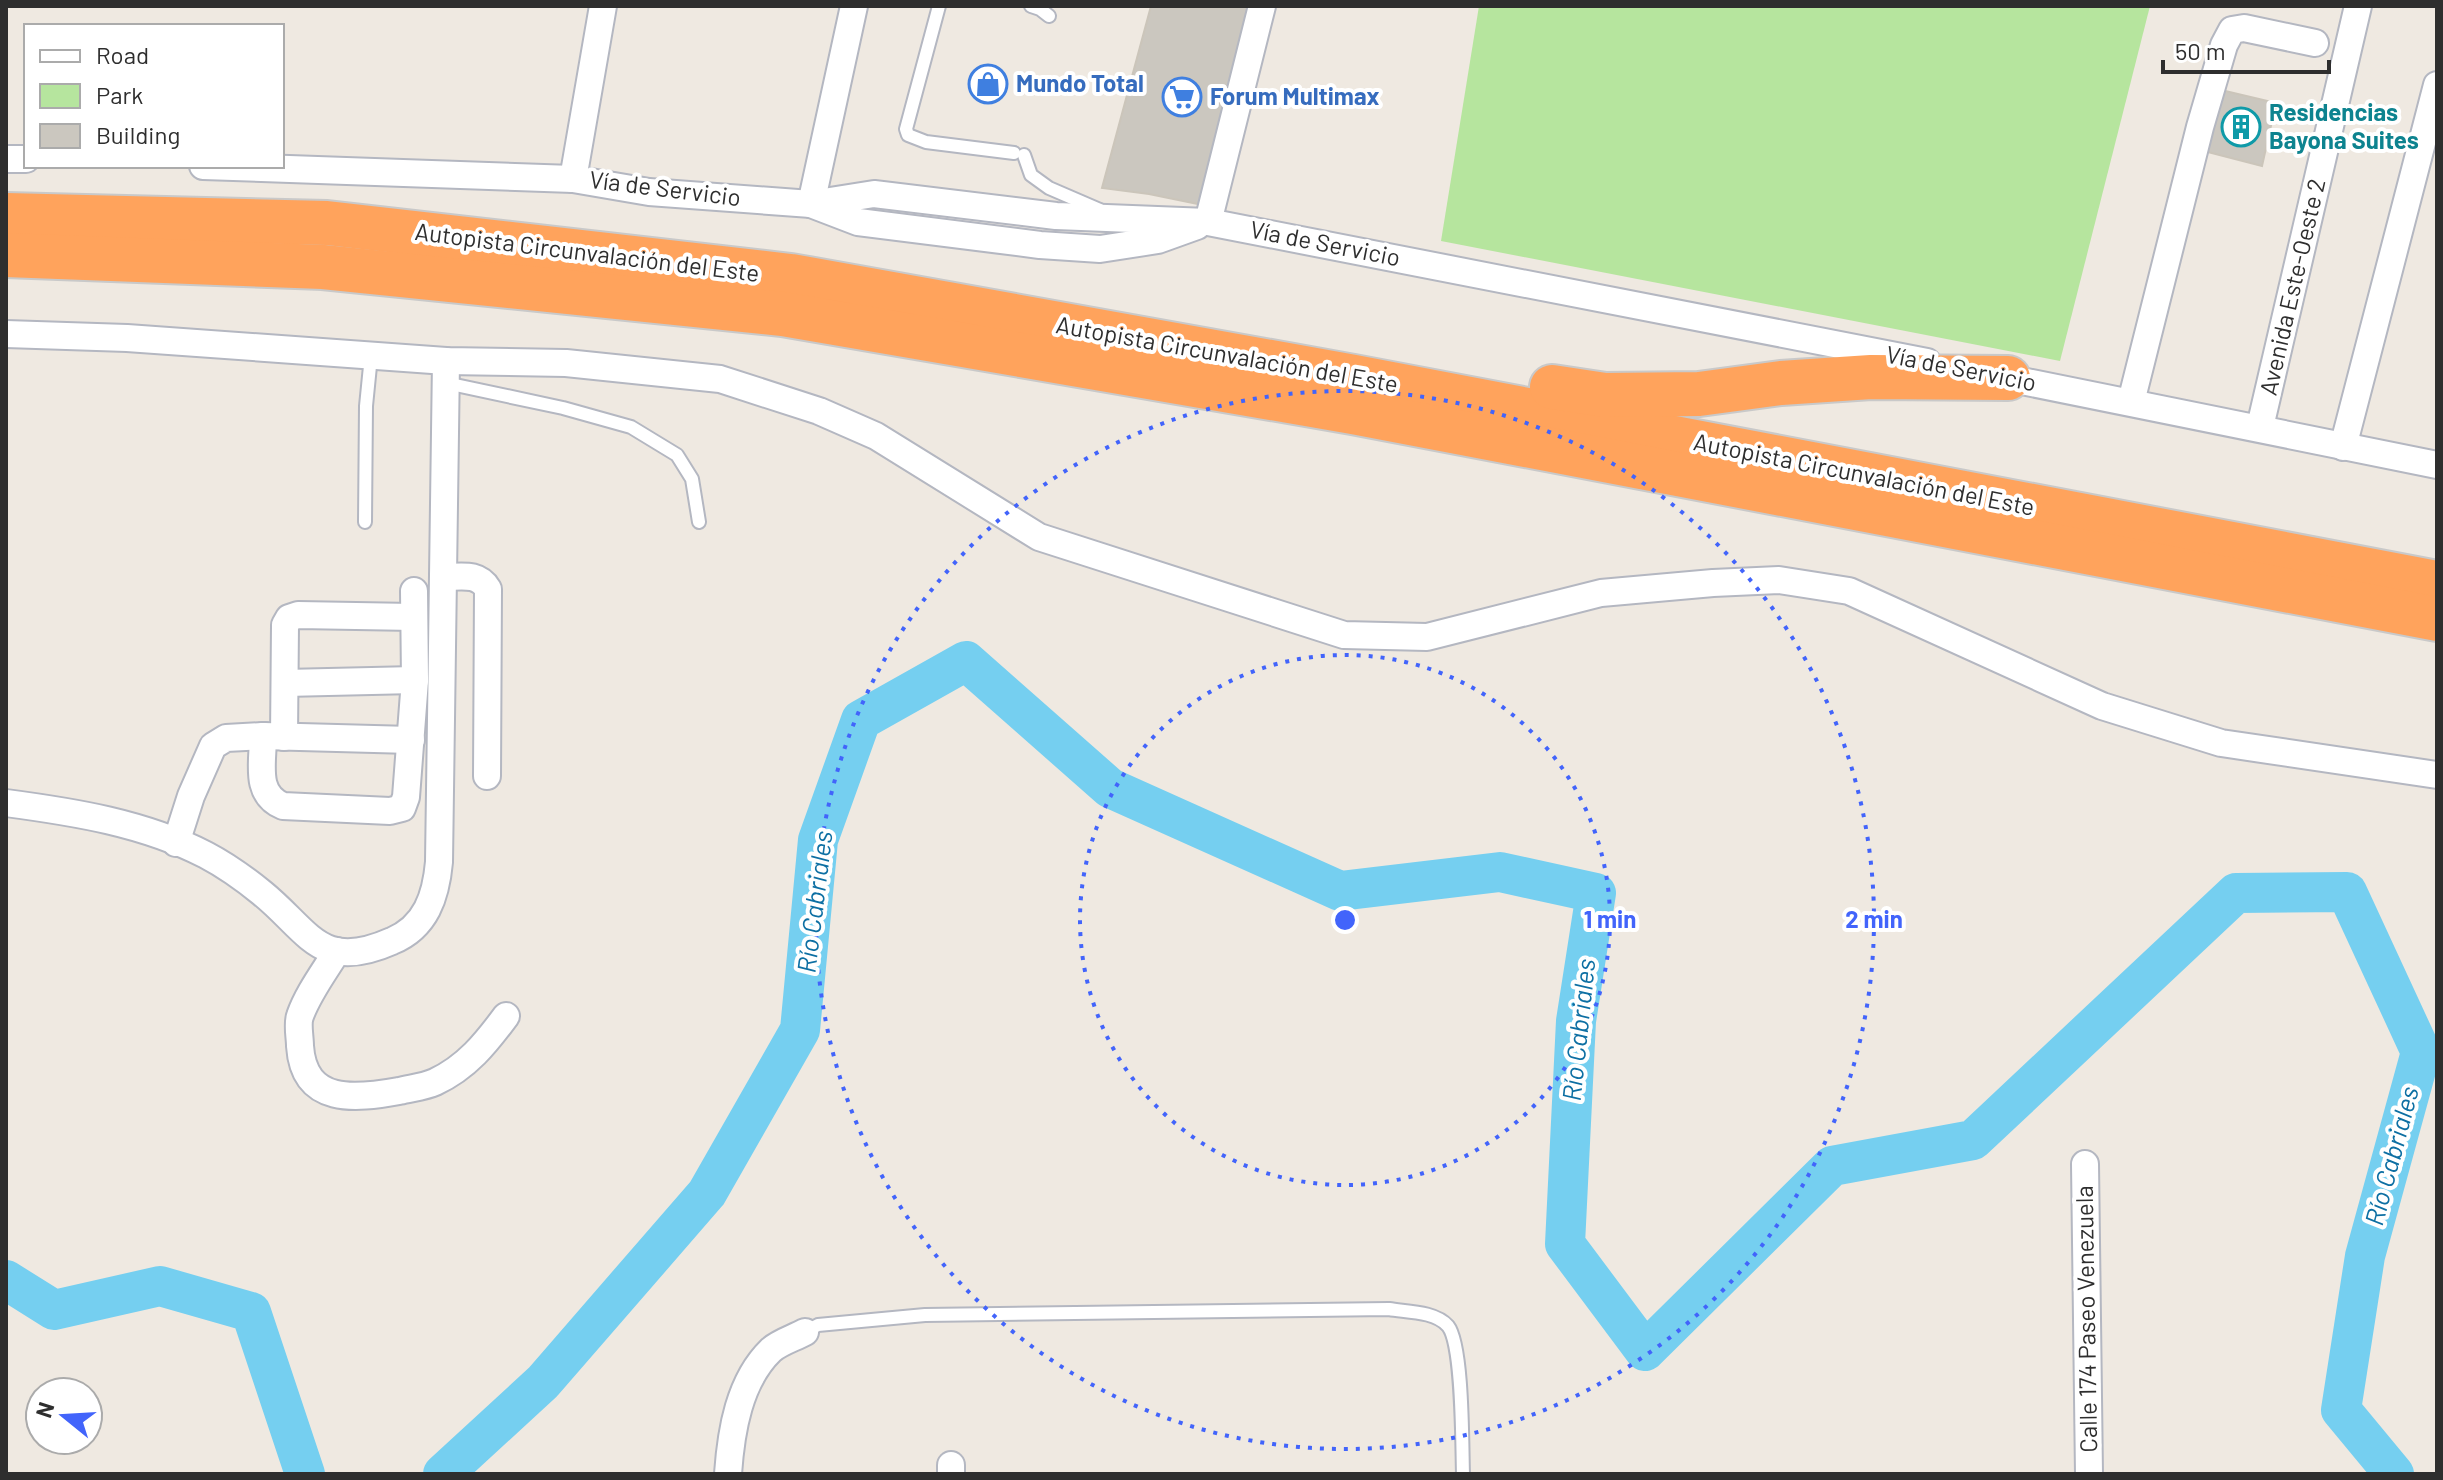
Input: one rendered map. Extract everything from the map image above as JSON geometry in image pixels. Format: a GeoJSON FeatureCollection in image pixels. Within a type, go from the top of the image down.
{"type":"FeatureCollection","features":[{"type":"Feature","properties":{"kind":"highway","name":"Autopista Circunvalación del Este"},"geometry":{"type":"LineString","coordinates":[[6,215],[327,223],[791,276],[1340,375],[2437,583]]}},
{"type":"Feature","properties":{"kind":"highway","name":"Autopista Circunvalación del Este"},"geometry":{"type":"LineString","coordinates":[[6,255],[323,267],[783,314],[1353,412],[2437,619]]}},
{"type":"Feature","properties":{"kind":"highway"},"geometry":{"type":"LineString","coordinates":[[1340,375],[1410,373],[1515,380],[1605,395],[1699,394],[1781,383],[1871,377],[2008,378]]}},
{"type":"Feature","properties":{"kind":"street"},"geometry":{"type":"LineString","coordinates":[[573,179],[603,6]]}},
{"type":"Feature","properties":{"kind":"street"},"geometry":{"type":"LineString","coordinates":[[811,204],[854,6]]}},
{"type":"Feature","properties":{"kind":"street"},"geometry":{"type":"LineString","coordinates":[[988,222],[1040,245],[1100,249],[1158,240],[1208,222],[1262,6]]}},
{"type":"Feature","properties":{"kind":"street","name":"Avenida Este-Oeste 2"},"geometry":{"type":"LineString","coordinates":[[2260,427],[2358,6]]}},
{"type":"Feature","properties":{"kind":"street"},"geometry":{"type":"LineString","coordinates":[[2131,402],[2200,127],[2224,45],[2232,30],[2244,28],[2315,43]]}},
{"type":"Feature","properties":{"kind":"street"},"geometry":{"type":"LineString","coordinates":[[2343,447],[2437,85]]}},
{"type":"Feature","properties":{"kind":"street","name":"Vía de Servicio"},"geometry":{"type":"LineString","coordinates":[[284,168],[573,179],[649,192],[811,204],[874,194],[988,222],[1056,216],[1208,222],[2260,427],[2437,465]]}},
{"type":"Feature","properties":{"kind":"street"},"geometry":{"type":"LineString","coordinates":[[1040,245],[1056,216]]}},
{"type":"Feature","properties":{"kind":"street"},"geometry":{"type":"LineString","coordinates":[[6,334],[127,338],[371,356],[446,372],[566,363],[720,379],[819,411],[876,436],[1039,537],[1344,635],[1427,637],[1601,593],[1779,580],[1849,591],[2102,706],[2221,743],[2437,775]]}},
{"type":"Feature","properties":{"kind":"street"},"geometry":{"type":"LineString","coordinates":[[6,803],[69,812],[131,826],[207,855],[263,894],[302,933],[319,945],[337,951],[363,951],[403,937],[421,919],[436,891],[446,372]]}},
{"type":"Feature","properties":{"kind":"street"},"geometry":{"type":"LineString","coordinates":[[443,577],[473,576],[482,579],[488,589],[487,776]]}},
{"type":"Feature","properties":{"kind":"street"},"geometry":{"type":"LineString","coordinates":[[414,604],[415,680],[406,797],[402,808],[390,811],[283,806],[271,801],[263,789],[285,683],[285,625],[289,618],[414,604]]}},
{"type":"Feature","properties":{"kind":"street"},"geometry":{"type":"LineString","coordinates":[[285,683],[415,680]]}},
{"type":"Feature","properties":{"kind":"street"},"geometry":{"type":"LineString","coordinates":[[176,843],[191,796],[213,746],[226,738],[274,736],[411,740]]}},
{"type":"Feature","properties":{"kind":"street"},"geometry":{"type":"LineString","coordinates":[[337,951],[299,1018],[304,1069],[308,1079],[324,1091],[349,1096],[431,1084],[456,1071],[480,1051],[506,1016]]}},
{"type":"Feature","properties":{"kind":"street","name":"Calle 174 Paseo Venezuela"},"geometry":{"type":"LineString","coordinates":[[2085,1164],[2089,1474]]}},
{"type":"Feature","properties":{"kind":"street"},"geometry":{"type":"LineString","coordinates":[[728,1474],[735,1420],[752,1376],[774,1348],[805,1332]]}},
{"type":"Feature","properties":{"kind":"lane"},"geometry":{"type":"LineString","coordinates":[[939,6],[906,129],[908,135],[926,142],[1019,154],[1031,175],[1049,188],[1114,217]]}},
{"type":"Feature","properties":{"kind":"lane"},"geometry":{"type":"LineString","coordinates":[[1031,6],[1049,16]]}},
{"type":"Feature","properties":{"kind":"lane"},"geometry":{"type":"LineString","coordinates":[[365,522],[366,406],[371,356]]}},
{"type":"Feature","properties":{"kind":"lane"},"geometry":{"type":"LineString","coordinates":[[446,372],[631,427],[677,455],[692,479],[699,522]]}},
{"type":"Feature","properties":{"kind":"lane"},"geometry":{"type":"LineString","coordinates":[[805,1332],[818,1325],[925,1315],[1373,1309],[1430,1315],[1448,1326],[1454,1344],[1459,1376],[1463,1474]]}},
{"type":"Feature","properties":{"kind":"green space"},"geometry":{"type":"Polygon","coordinates":[[[1479,6],[2150,6],[2060,361],[1441,241],[1479,6]]]}},
{"type":"Feature","properties":{"kind":"building","name":"Forum Multimax"},"geometry":{"type":"Polygon","coordinates":[[[1151,6],[1267,6],[1203,205],[1102,188],[1151,6]]]}},
{"type":"Feature","properties":{"kind":"building","name":"Residencias Bayona Suites"},"geometry":{"type":"Polygon","coordinates":[[[2221,90],[2276,103],[2262,166],[2204,151],[2221,90]]]}},
{"type":"Feature","properties":{"kind":"waterway","name":"Río Cabriales"},"geometry":{"type":"LineString","coordinates":[[443,1474],[543,1382],[707,1193],[800,1030],[818,840],[861,720],[966,661],[1110,788],[1340,891],[1500,872],[1596,893],[1576,1021],[1565,1244],[1645,1351],[1832,1166],[1973,1140],[2236,893],[2347,892],[2421,1052],[2365,1256],[2341,1410],[2394,1474]]}},
{"type":"Feature","properties":{"kind":"waterway","name":"Río Cabriales"},"geometry":{"type":"LineString","coordinates":[[6,1280],[54,1310],[160,1286],[251,1312],[305,1474]]}},
{"type":"Feature","properties":{"kind":"place","name":"Mundo Total"},"geometry":{"type":"Point","coordinates":[988,84]}},
{"type":"Feature","properties":{"kind":"place","name":"Forum Multimax"},"geometry":{"type":"Point","coordinates":[1182,97]}},
{"type":"Feature","properties":{"kind":"place","name":"Residencias Bayona Suites"},"geometry":{"type":"Point","coordinates":[2241,127]}}]}
